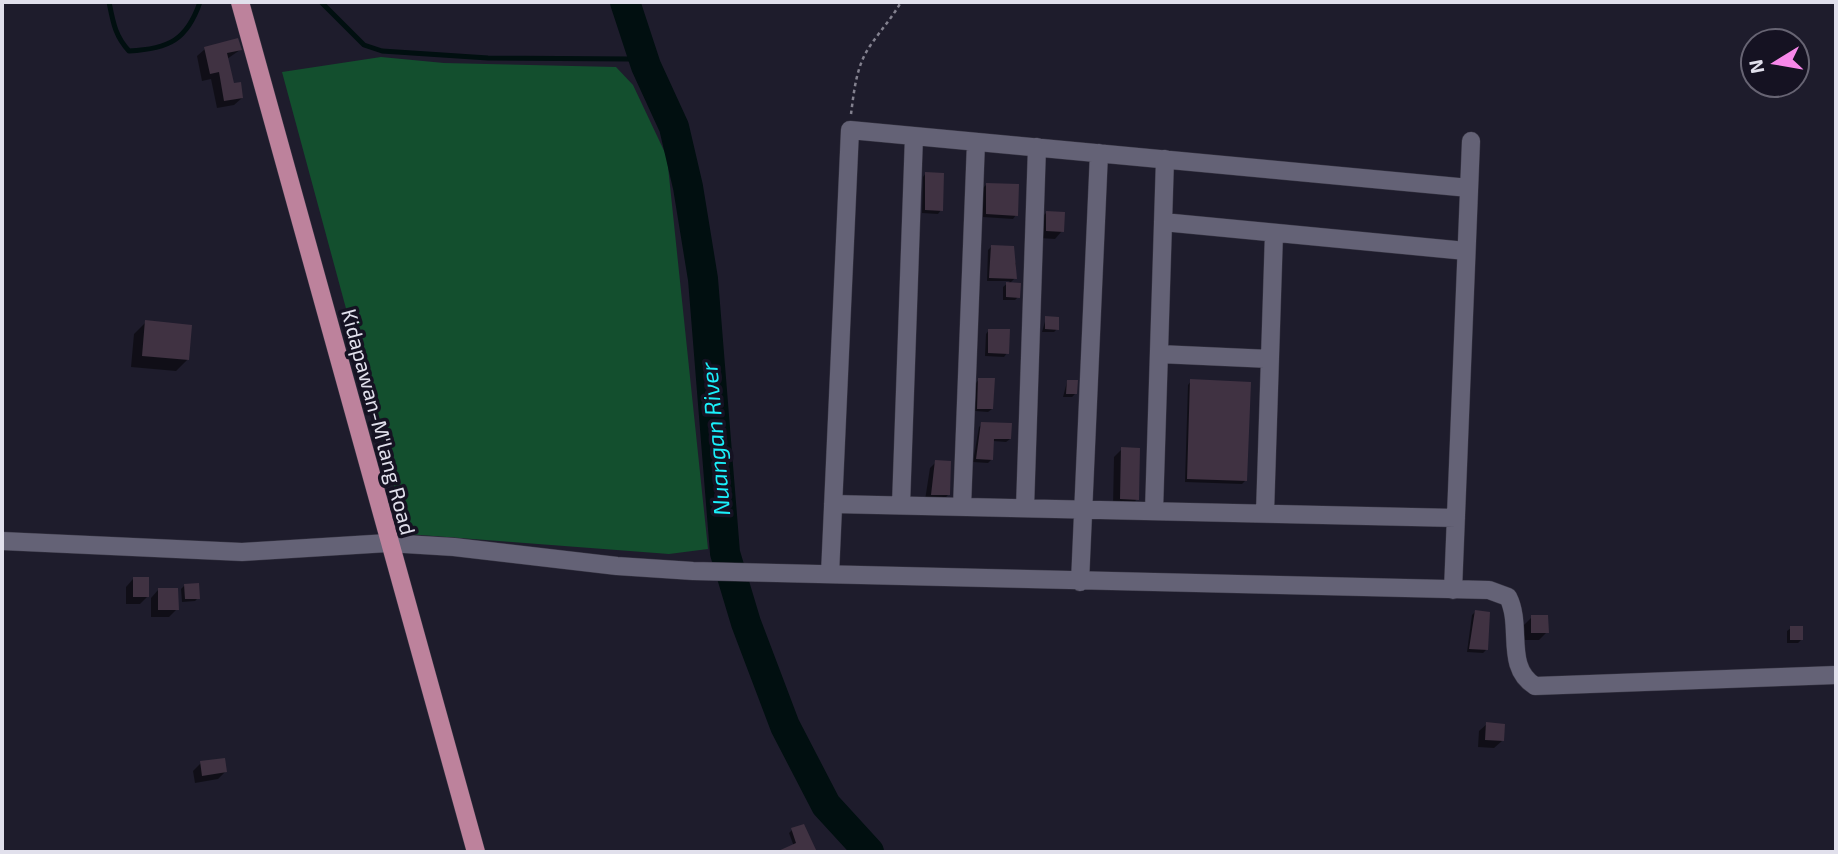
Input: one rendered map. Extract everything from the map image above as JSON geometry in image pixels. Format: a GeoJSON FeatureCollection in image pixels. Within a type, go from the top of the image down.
{"type":"FeatureCollection","features":[{"type":"Feature","properties":{"kind":"main road","name":"Kidapawan-M'lang Road"},"geometry":{"type":"LineString","coordinates":[[240,2],[388,543],[476,852]]}},
{"type":"Feature","properties":{"kind":"street"},"geometry":{"type":"LineString","coordinates":[[830,574],[850,130],[1469,188]]}},
{"type":"Feature","properties":{"kind":"street"},"geometry":{"type":"LineString","coordinates":[[901,505],[914,136]]}},
{"type":"Feature","properties":{"kind":"street"},"geometry":{"type":"LineString","coordinates":[[1453,590],[1471,141]]}},
{"type":"Feature","properties":{"kind":"street"},"geometry":{"type":"LineString","coordinates":[[962,507],[976,142]]}},
{"type":"Feature","properties":{"kind":"street"},"geometry":{"type":"LineString","coordinates":[[1025,508],[1037,147]]}},
{"type":"Feature","properties":{"kind":"street"},"geometry":{"type":"LineString","coordinates":[[1080,582],[1099,153]]}},
{"type":"Feature","properties":{"kind":"street"},"geometry":{"type":"LineString","coordinates":[[1154,511],[1165,159]]}},
{"type":"Feature","properties":{"kind":"street"},"geometry":{"type":"LineString","coordinates":[[1163,222],[1466,251]]}},
{"type":"Feature","properties":{"kind":"street"},"geometry":{"type":"LineString","coordinates":[[1265,513],[1274,233]]}},
{"type":"Feature","properties":{"kind":"street"},"geometry":{"type":"LineString","coordinates":[[1159,354],[1270,359]]}},
{"type":"Feature","properties":{"kind":"street"},"geometry":{"type":"LineString","coordinates":[[833,503],[1456,518]]}},
{"type":"Feature","properties":{"kind":"street"},"geometry":{"type":"LineString","coordinates":[[2,541],[242,552],[388,543],[693,571],[1489,590],[1508,597],[1513,607],[1518,668],[1525,679],[1535,685],[1836,675]]}},
{"type":"Feature","properties":{"kind":"path"},"geometry":{"type":"LineString","coordinates":[[850,130],[858,71],[869,47],[886,29],[901,2]]}},
{"type":"Feature","properties":{"kind":"green space"},"geometry":{"type":"Polygon","coordinates":[[[381,57],[444,63],[616,67],[633,85],[667,157],[708,549],[669,554],[407,534],[282,72],[381,57]]]}},
{"type":"Feature","properties":{"kind":"building"},"geometry":{"type":"Polygon","coordinates":[[[238,38],[242,50],[227,53],[234,83],[241,82],[243,98],[224,101],[219,72],[210,74],[204,47],[238,38]]]}},
{"type":"Feature","properties":{"kind":"building"},"geometry":{"type":"Polygon","coordinates":[[[925,172],[944,173],[943,211],[925,210],[925,172]]]}},
{"type":"Feature","properties":{"kind":"building"},"geometry":{"type":"Polygon","coordinates":[[[986,183],[1019,184],[1018,216],[986,214],[986,183]]]}},
{"type":"Feature","properties":{"kind":"building"},"geometry":{"type":"Polygon","coordinates":[[[1046,211],[1065,212],[1064,232],[1046,231],[1046,211]]]}},
{"type":"Feature","properties":{"kind":"building"},"geometry":{"type":"Polygon","coordinates":[[[991,245],[1014,246],[1017,279],[989,278],[991,245]]]}},
{"type":"Feature","properties":{"kind":"building"},"geometry":{"type":"Polygon","coordinates":[[[1006,282],[1021,283],[1020,298],[1006,297],[1006,282]]]}},
{"type":"Feature","properties":{"kind":"building"},"geometry":{"type":"Polygon","coordinates":[[[1045,316],[1059,317],[1059,330],[1045,329],[1045,316]]]}},
{"type":"Feature","properties":{"kind":"building"},"geometry":{"type":"Polygon","coordinates":[[[145,320],[192,325],[189,360],[142,356],[145,320]]]}},
{"type":"Feature","properties":{"kind":"building"},"geometry":{"type":"Polygon","coordinates":[[[988,329],[1010,329],[1009,354],[988,353],[988,329]]]}},
{"type":"Feature","properties":{"kind":"building"},"geometry":{"type":"Polygon","coordinates":[[[978,378],[995,378],[993,409],[977,409],[978,378]]]}},
{"type":"Feature","properties":{"kind":"building"},"geometry":{"type":"Polygon","coordinates":[[[1190,379],[1251,382],[1247,481],[1187,479],[1190,379]]]}},
{"type":"Feature","properties":{"kind":"building"},"geometry":{"type":"Polygon","coordinates":[[[1067,380],[1078,380],[1077,394],[1066,394],[1067,380]]]}},
{"type":"Feature","properties":{"kind":"building"},"geometry":{"type":"Polygon","coordinates":[[[981,422],[1012,423],[1011,439],[994,439],[993,460],[976,459],[981,422]]]}},
{"type":"Feature","properties":{"kind":"building"},"geometry":{"type":"Polygon","coordinates":[[[1121,447],[1140,448],[1139,500],[1120,499],[1121,447]]]}},
{"type":"Feature","properties":{"kind":"building"},"geometry":{"type":"Polygon","coordinates":[[[935,460],[951,461],[950,495],[931,495],[935,460]]]}},
{"type":"Feature","properties":{"kind":"building"},"geometry":{"type":"Polygon","coordinates":[[[133,577],[149,577],[149,597],[133,597],[133,577]]]}},
{"type":"Feature","properties":{"kind":"building"},"geometry":{"type":"Polygon","coordinates":[[[199,583],[200,599],[185,599],[184,584],[199,583]]]}},
{"type":"Feature","properties":{"kind":"building"},"geometry":{"type":"Polygon","coordinates":[[[158,588],[178,588],[179,610],[158,610],[158,588]]]}},
{"type":"Feature","properties":{"kind":"building"},"geometry":{"type":"Polygon","coordinates":[[[1475,610],[1490,612],[1488,650],[1469,649],[1475,610]]]}},
{"type":"Feature","properties":{"kind":"building"},"geometry":{"type":"Polygon","coordinates":[[[1531,615],[1548,615],[1549,633],[1531,633],[1531,615]]]}},
{"type":"Feature","properties":{"kind":"building"},"geometry":{"type":"Polygon","coordinates":[[[1790,626],[1803,626],[1803,640],[1790,640],[1790,626]]]}},
{"type":"Feature","properties":{"kind":"building"},"geometry":{"type":"Polygon","coordinates":[[[1486,722],[1505,724],[1504,741],[1485,740],[1486,722]]]}},
{"type":"Feature","properties":{"kind":"building"},"geometry":{"type":"Polygon","coordinates":[[[225,758],[227,772],[202,776],[200,761],[225,758]]]}},
{"type":"Feature","properties":{"kind":"building"},"geometry":{"type":"Polygon","coordinates":[[[804,824],[817,852],[776,852],[796,843],[791,828],[804,824]]]}},
{"type":"Feature","properties":{"kind":"waterway"},"geometry":{"type":"LineString","coordinates":[[109,2],[113,22],[129,51],[155,48],[175,40],[189,25],[200,2]]}},
{"type":"Feature","properties":{"kind":"waterway"},"geometry":{"type":"LineString","coordinates":[[321,2],[364,45],[382,51],[488,58],[629,59],[646,66]]}},
{"type":"Feature","properties":{"kind":"waterway","name":"Nuangan River"},"geometry":{"type":"LineString","coordinates":[[625,2],[646,66],[674,127],[688,187],[703,279],[725,553],[746,623],[785,726],[826,805],[869,852]]}}]}
